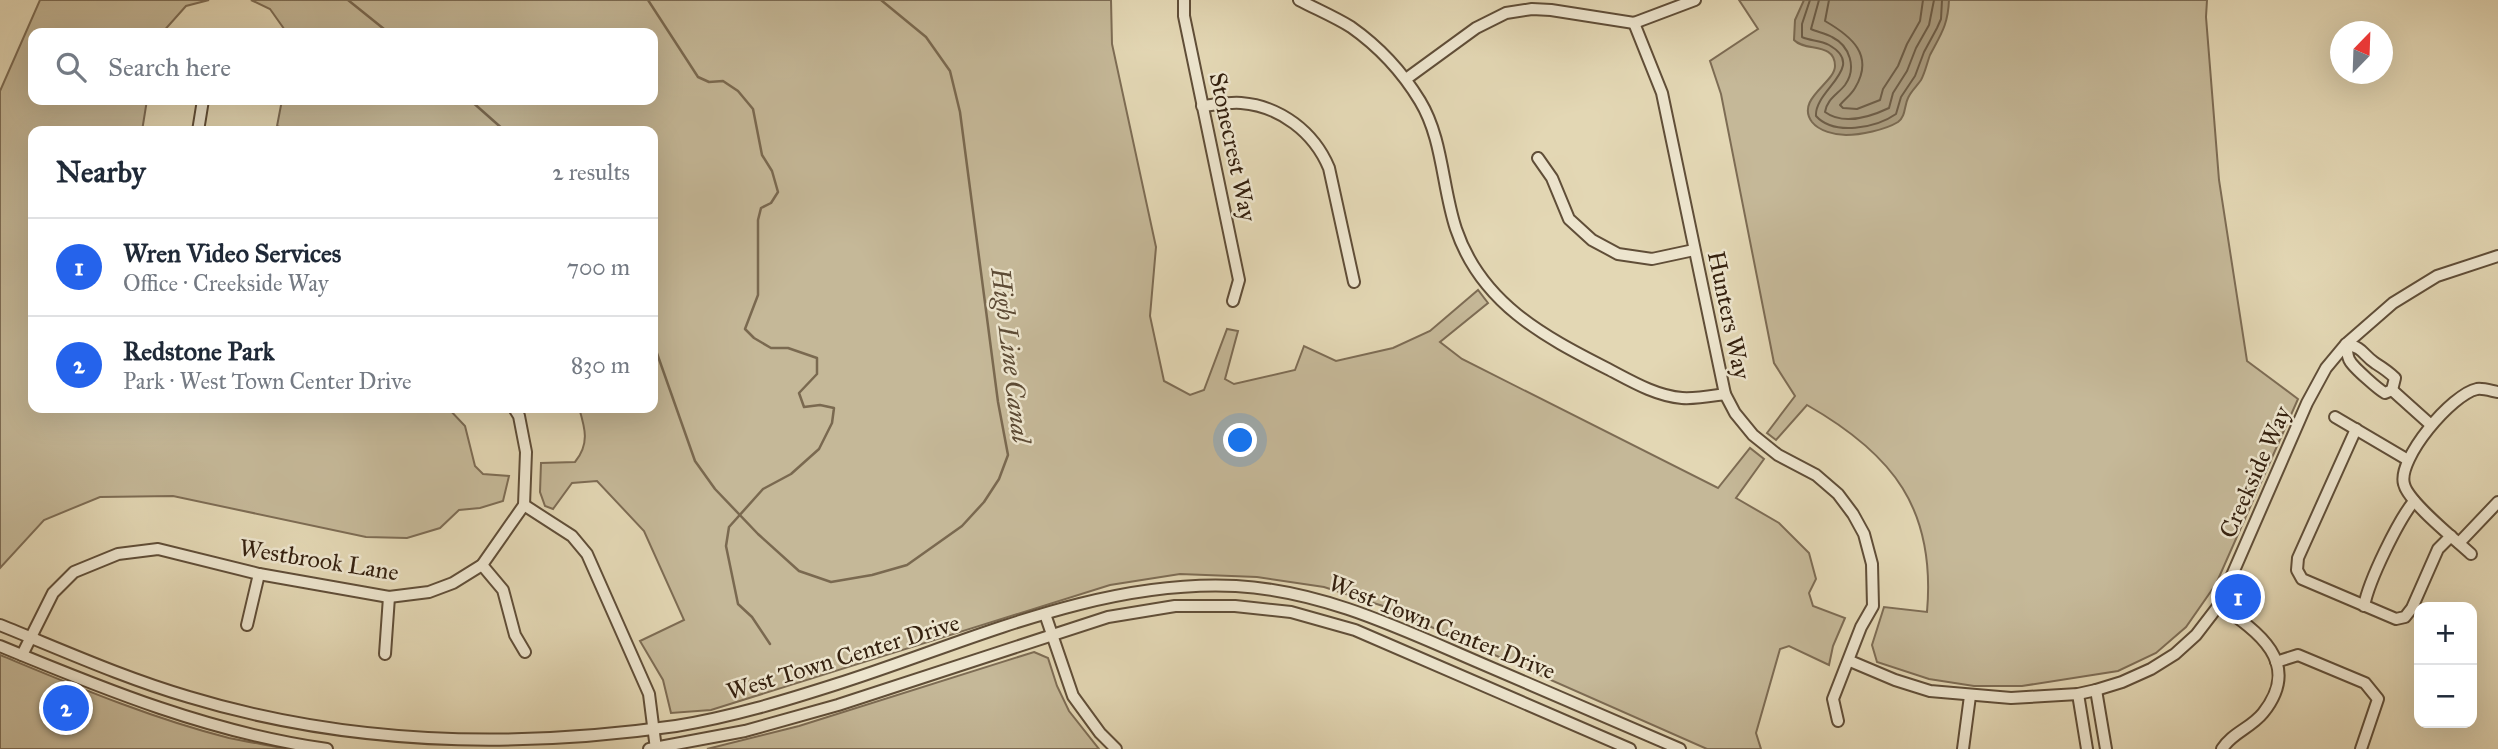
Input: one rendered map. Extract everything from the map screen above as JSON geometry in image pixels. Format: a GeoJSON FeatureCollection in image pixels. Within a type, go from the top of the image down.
{"type":"FeatureCollection","features":[{"type":"Feature","properties":{"kind":"street","name":"Stonecrest Way"},"geometry":{"type":"LineString","coordinates":[[1184,0],[1184,16],[1239,280],[1233,302]]}},
{"type":"Feature","properties":{"kind":"street"},"geometry":{"type":"LineString","coordinates":[[1299,0],[1350,27],[1377,49],[1406,79],[1422,103],[1437,140],[1457,231],[1478,271],[1504,304],[1553,341],[1663,395],[1684,399],[1725,394]]}},
{"type":"Feature","properties":{"kind":"street"},"geometry":{"type":"LineString","coordinates":[[1406,79],[1476,28],[1506,13],[1532,9],[1551,10],[1634,23],[1695,0]]}},
{"type":"Feature","properties":{"kind":"street","name":"Hunters Way"},"geometry":{"type":"LineString","coordinates":[[1634,23],[1662,93],[1725,394],[1735,413],[1753,435],[1778,455],[1815,475],[1838,494],[1864,534],[1872,564],[1872,606],[1833,699],[1838,721]]}},
{"type":"Feature","properties":{"kind":"street"},"geometry":{"type":"LineString","coordinates":[[1202,106],[1240,103],[1267,107],[1291,120],[1307,134],[1329,168],[1354,282]]}},
{"type":"Feature","properties":{"kind":"street"},"geometry":{"type":"LineString","coordinates":[[199,126],[202,105]]}},
{"type":"Feature","properties":{"kind":"street"},"geometry":{"type":"LineString","coordinates":[[1538,158],[1552,178],[1569,219],[1592,240],[1618,254],[1652,259],[1694,250]]}},
{"type":"Feature","properties":{"kind":"street","name":"Creekside Way"},"geometry":{"type":"LineString","coordinates":[[1850,660],[1895,680],[1930,691],[2011,698],[2078,694],[2122,682],[2151,669],[2175,654],[2196,635],[2218,605],[2307,403],[2326,368],[2346,344],[2393,303],[2437,276],[2498,256]]}},
{"type":"Feature","properties":{"kind":"street"},"geometry":{"type":"LineString","coordinates":[[2346,344],[2360,347],[2375,363],[2385,368],[2395,378],[2392,390],[2385,393],[2377,389],[2371,380],[2348,360],[2346,344]]}},
{"type":"Feature","properties":{"kind":"street"},"geometry":{"type":"LineString","coordinates":[[2471,554],[2414,501],[2404,486],[2402,474],[2431,425],[2465,394],[2477,388],[2498,392]]}},
{"type":"Feature","properties":{"kind":"street"},"geometry":{"type":"LineString","coordinates":[[2392,390],[2431,425]]}},
{"type":"Feature","properties":{"kind":"street"},"geometry":{"type":"LineString","coordinates":[[518,413],[526,452],[524,505],[572,536],[587,554],[649,694],[656,749]]}},
{"type":"Feature","properties":{"kind":"street"},"geometry":{"type":"LineString","coordinates":[[2335,417],[2409,460]]}},
{"type":"Feature","properties":{"kind":"street"},"geometry":{"type":"LineString","coordinates":[[2356,429],[2298,558],[2297,570],[2302,579],[2396,619],[2405,617],[2412,608],[2438,549],[2455,539],[2498,502]]}},
{"type":"Feature","properties":{"kind":"street"},"geometry":{"type":"LineString","coordinates":[[2364,606],[2388,546],[2414,501]]}},
{"type":"Feature","properties":{"kind":"street","name":"Westbrook Lane"},"geometry":{"type":"LineString","coordinates":[[22,655],[54,593],[74,572],[118,554],[158,549],[259,575],[389,597],[429,592],[453,583],[482,565],[524,505]]}},
{"type":"Feature","properties":{"kind":"street"},"geometry":{"type":"LineString","coordinates":[[482,565],[503,590],[515,635],[525,652]]}},
{"type":"Feature","properties":{"kind":"street"},"geometry":{"type":"LineString","coordinates":[[247,625],[259,575]]}},
{"type":"Feature","properties":{"kind":"street","name":"West Town Center Drive"},"geometry":{"type":"LineString","coordinates":[[0,625],[108,670],[185,696],[237,711],[317,728],[450,742],[563,740],[653,729],[719,717],[785,700],[1045,614],[1122,594],[1173,587],[1239,586],[1296,593],[1362,612],[1680,749]]}},
{"type":"Feature","properties":{"kind":"street"},"geometry":{"type":"LineString","coordinates":[[385,654],[389,597]]}},
{"type":"Feature","properties":{"kind":"street"},"geometry":{"type":"LineString","coordinates":[[2218,605],[2251,626],[2275,655],[2278,677],[2272,699],[2262,713],[2238,731],[2221,749]]}},
{"type":"Feature","properties":{"kind":"street","name":"West Town Center Drive"},"geometry":{"type":"LineString","coordinates":[[649,749],[745,731],[838,705],[1051,633],[1108,617],[1175,606],[1236,606],[1290,612],[1354,630],[1623,748]]}},
{"type":"Feature","properties":{"kind":"street"},"geometry":{"type":"LineString","coordinates":[[1045,614],[1073,696],[1100,733],[1116,749]]}},
{"type":"Feature","properties":{"kind":"street"},"geometry":{"type":"LineString","coordinates":[[0,646],[158,709],[233,730],[327,749]]}},
{"type":"Feature","properties":{"kind":"street"},"geometry":{"type":"LineString","coordinates":[[2276,662],[2298,654],[2365,683],[2378,699],[2361,749]]}},
{"type":"Feature","properties":{"kind":"street"},"geometry":{"type":"LineString","coordinates":[[2096,690],[2106,749]]}},
{"type":"Feature","properties":{"kind":"street"},"geometry":{"type":"LineString","coordinates":[[2078,694],[2087,749]]}},
{"type":"Feature","properties":{"kind":"street"},"geometry":{"type":"LineString","coordinates":[[1963,749],[1970,696]]}},
{"type":"Feature","properties":{"kind":"street"},"geometry":{"type":"LineString","coordinates":[[1623,748],[1629,727]]}},
{"type":"Feature","properties":{"kind":"shaded area"},"geometry":{"type":"Polygon","coordinates":[[[40,0],[209,0],[186,6],[166,28],[28,28],[28,105],[146,105],[143,126],[28,126],[28,413],[453,413],[465,426],[475,466],[483,474],[509,476],[503,501],[480,508],[459,510],[440,528],[407,538],[366,537],[173,496],[100,497],[44,520],[0,568],[0,91],[40,0]]]}},
{"type":"Feature","properties":{"kind":"shaded area"},"geometry":{"type":"Polygon","coordinates":[[[251,0],[1111,0],[1112,44],[1156,247],[1150,316],[1164,381],[1190,395],[1204,390],[1227,329],[1238,331],[1225,379],[1234,384],[1295,370],[1304,346],[1336,361],[1393,348],[1430,331],[1478,290],[1488,303],[1440,342],[1462,359],[1718,488],[1750,448],[1764,459],[1736,498],[1779,523],[1809,553],[1816,579],[1809,593],[1813,606],[1845,618],[1833,646],[1829,665],[1789,646],[1780,649],[1756,733],[1761,749],[1707,749],[1386,607],[1324,587],[1257,577],[1180,574],[1110,585],[711,710],[671,713],[663,680],[640,641],[684,620],[644,531],[597,481],[572,483],[553,509],[545,506],[540,492],[541,463],[575,462],[580,455],[584,442],[580,413],[658,413],[658,126],[277,126],[281,105],[658,105],[658,28],[283,28],[270,9],[251,0]]]}},
{"type":"Feature","properties":{"kind":"shaded area"},"geometry":{"type":"Polygon","coordinates":[[[1739,0],[2207,0],[2206,17],[2219,180],[2247,361],[2298,399],[2216,584],[2186,627],[2156,653],[2118,671],[2022,686],[1974,686],[1929,679],[1877,662],[1872,645],[1884,607],[1927,612],[1928,576],[1924,543],[1916,514],[1903,488],[1885,465],[1837,424],[1807,405],[1776,440],[1767,433],[1795,396],[1774,363],[1721,94],[1710,61],[1758,29],[1739,0]]]}},
{"type":"Feature","properties":{"kind":"shaded area"},"geometry":{"type":"Polygon","coordinates":[[[1034,652],[1048,658],[1069,711],[1099,749],[707,749],[799,726],[1034,652]]]}},
{"type":"Feature","properties":{"kind":"shaded area"},"geometry":{"type":"Polygon","coordinates":[[[0,655],[170,721],[229,738],[288,749],[0,749],[0,655]]]}},
{"type":"Feature","properties":{"kind":"water"},"geometry":{"type":"Polygon","coordinates":[[[1804,0],[1949,0],[1943,29],[1898,122],[1872,132],[1846,135],[1828,132],[1812,122],[1808,106],[1829,79],[1835,66],[1834,58],[1825,50],[1805,46],[1794,40],[1795,20],[1804,0]]]}},
{"type":"Feature","properties":{"kind":"waterway","name":"High Line Canal"},"geometry":{"type":"LineString","coordinates":[[348,0],[383,28]]}},
{"type":"Feature","properties":{"kind":"waterway"},"geometry":{"type":"LineString","coordinates":[[648,0],[698,77],[709,82],[723,81],[738,91],[753,109],[762,155],[772,171],[778,192],[771,203],[761,208],[758,220],[758,295],[745,329],[771,348],[788,348],[817,358],[817,374],[799,393],[804,407],[820,405],[834,408],[832,423],[819,449],[791,474],[763,489],[729,527],[726,546],[738,604],[752,617],[770,644]]}},
{"type":"Feature","properties":{"kind":"waterway","name":"High Line Canal"},"geometry":{"type":"LineString","coordinates":[[658,356],[695,461],[715,489],[758,534],[799,571],[831,582],[872,575],[907,565],[962,526],[984,502],[999,479],[1008,455],[998,402],[960,112],[950,71],[926,37],[881,0]]}},
{"type":"Feature","properties":{"kind":"waterway","name":"High Line Canal"},"geometry":{"type":"LineString","coordinates":[[476,105],[499,126]]}},
{"type":"Feature","properties":{"kind":"place","name":"Wren Video Services"},"geometry":{"type":"Point","coordinates":[2238,597]}},
{"type":"Feature","properties":{"kind":"place","name":"Redstone Park"},"geometry":{"type":"Point","coordinates":[66,708]}}]}
